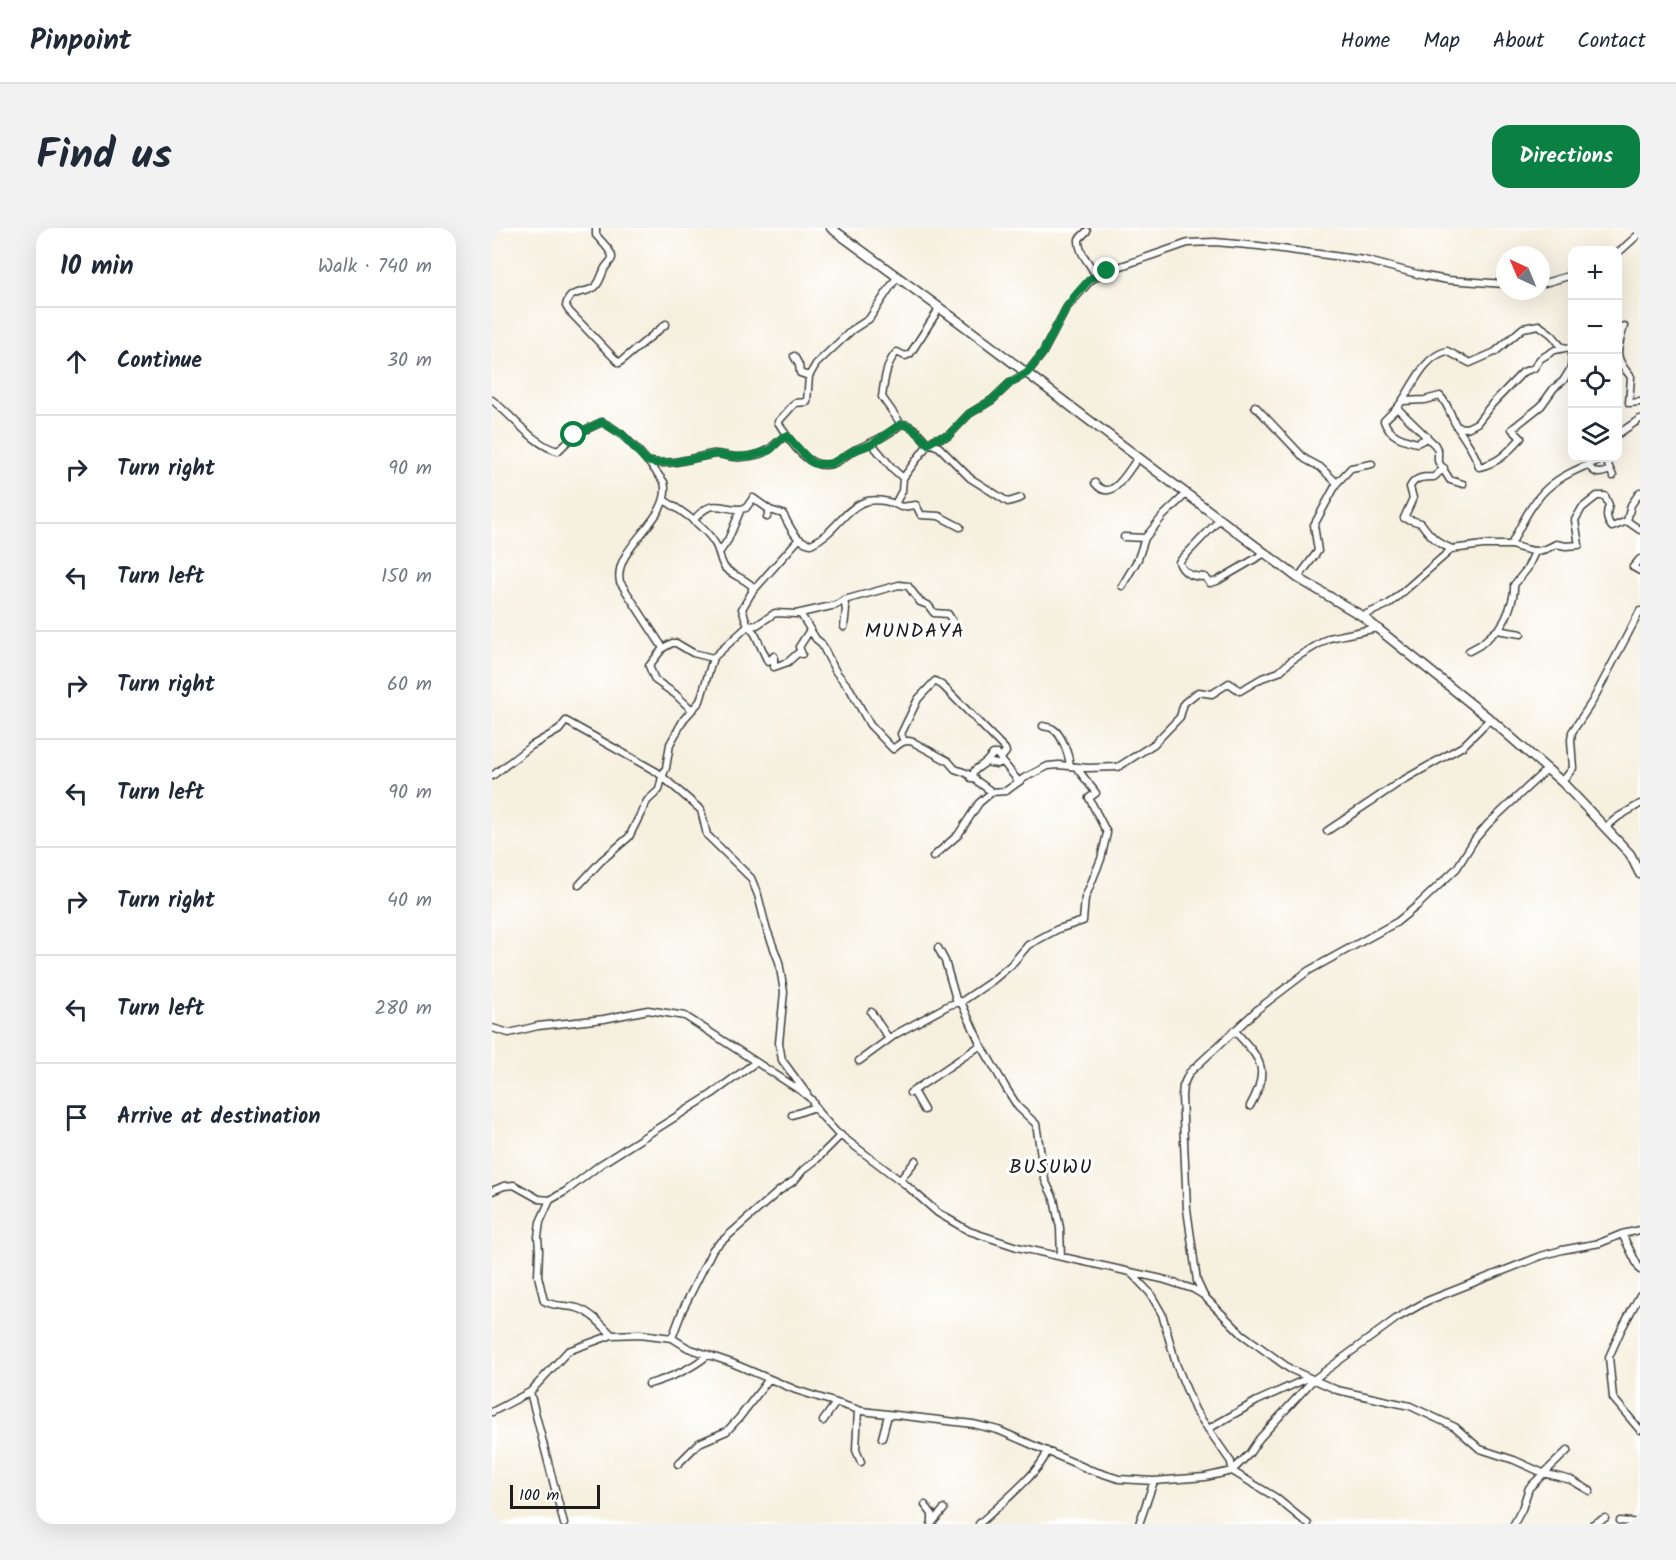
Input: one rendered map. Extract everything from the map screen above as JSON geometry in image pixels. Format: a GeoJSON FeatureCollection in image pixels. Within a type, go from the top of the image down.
{"type":"FeatureCollection","features":[{"type":"Feature","properties":{"kind":"main road"},"geometry":{"type":"LineString","coordinates":[[831,228],[843,231],[897,277],[1298,578],[1362,616],[1490,719],[1562,782],[1630,854],[1640,874]]}},
{"type":"Feature","properties":{"kind":"street"},"geometry":{"type":"LineString","coordinates":[[596,228],[596,235],[612,254],[612,259],[604,268],[601,279],[594,288],[573,294],[567,299],[566,306],[569,311],[619,363],[666,324]]}},
{"type":"Feature","properties":{"kind":"street"},"geometry":{"type":"LineString","coordinates":[[1087,231],[1079,239],[1078,248],[1096,277]]}},
{"type":"Feature","properties":{"kind":"street"},"geometry":{"type":"LineString","coordinates":[[1622,249],[1640,233]]}},
{"type":"Feature","properties":{"kind":"street"},"geometry":{"type":"LineString","coordinates":[[895,504],[902,491],[903,478],[929,443],[948,436],[969,414],[992,400],[1011,382],[1027,373],[1042,354],[1071,302],[1090,279],[1188,243],[1249,244],[1364,260],[1448,280],[1496,283]]}},
{"type":"Feature","properties":{"kind":"street"},"geometry":{"type":"LineString","coordinates":[[1550,281],[1568,276]]}},
{"type":"Feature","properties":{"kind":"street"},"geometry":{"type":"LineString","coordinates":[[897,277],[869,319],[852,330],[816,364],[809,376],[807,402],[795,403],[778,422],[805,457],[816,464],[831,464],[855,450],[872,444],[906,423],[929,443],[939,447],[970,478],[1008,502],[1021,498]]}},
{"type":"Feature","properties":{"kind":"street"},"geometry":{"type":"LineString","coordinates":[[901,424],[882,397],[887,371],[894,354],[897,352],[905,356],[910,354],[937,312],[938,306]]}},
{"type":"Feature","properties":{"kind":"street"},"geometry":{"type":"LineString","coordinates":[[1427,438],[1417,443],[1396,436],[1387,428],[1385,420],[1397,408],[1417,376],[1436,354],[1447,351],[1470,363],[1495,352],[1523,328],[1539,325],[1553,335],[1557,344],[1568,348]]}},
{"type":"Feature","properties":{"kind":"street"},"geometry":{"type":"LineString","coordinates":[[1457,427],[1467,428],[1477,423],[1522,372],[1534,368],[1540,359],[1555,350],[1568,348]]}},
{"type":"Feature","properties":{"kind":"street"},"geometry":{"type":"LineString","coordinates":[[1402,401],[1425,400],[1440,396],[1448,405],[1479,467],[1500,460],[1521,438],[1512,429],[1540,406],[1554,388],[1563,381],[1571,368],[1572,354]]}},
{"type":"Feature","properties":{"kind":"street"},"geometry":{"type":"LineString","coordinates":[[1618,354],[1619,363],[1631,377],[1629,403],[1640,402]]}},
{"type":"Feature","properties":{"kind":"street"},"geometry":{"type":"LineString","coordinates":[[794,356],[800,373],[809,376]]}},
{"type":"Feature","properties":{"kind":"street"},"geometry":{"type":"LineString","coordinates":[[492,400],[522,428],[551,449],[558,451],[574,435],[602,422],[622,434],[664,482],[666,489],[664,500],[631,548],[618,575],[620,582],[663,648]]}},
{"type":"Feature","properties":{"kind":"street"},"geometry":{"type":"LineString","coordinates":[[1256,406],[1305,459],[1320,467],[1337,483]]}},
{"type":"Feature","properties":{"kind":"street"},"geometry":{"type":"LineString","coordinates":[[1397,408],[1435,446],[1438,461],[1450,480],[1463,484]]}},
{"type":"Feature","properties":{"kind":"street"},"geometry":{"type":"LineString","coordinates":[[1622,431],[1640,419]]}},
{"type":"Feature","properties":{"kind":"street"},"geometry":{"type":"LineString","coordinates":[[647,461],[676,462],[716,454],[734,457],[751,456],[770,450],[787,436]]}},
{"type":"Feature","properties":{"kind":"street"},"geometry":{"type":"LineString","coordinates":[[872,444],[903,478]]}},
{"type":"Feature","properties":{"kind":"street"},"geometry":{"type":"LineString","coordinates":[[1095,483],[1099,489],[1107,491],[1114,489],[1138,458]]}},
{"type":"Feature","properties":{"kind":"street"},"geometry":{"type":"LineString","coordinates":[[1511,545],[1530,507],[1540,493],[1563,476],[1592,462]]}},
{"type":"Feature","properties":{"kind":"street"},"geometry":{"type":"LineString","coordinates":[[1588,465],[1594,473],[1611,473],[1607,462]]}},
{"type":"Feature","properties":{"kind":"street"},"geometry":{"type":"LineString","coordinates":[[1298,578],[1318,551],[1314,525],[1337,483],[1351,468],[1372,464]]}},
{"type":"Feature","properties":{"kind":"street"},"geometry":{"type":"LineString","coordinates":[[1444,468],[1434,477],[1420,477],[1412,483],[1410,487],[1413,498],[1404,518],[1421,523],[1428,534],[1436,538],[1440,544],[1452,549],[1511,545],[1535,552],[1556,544],[1579,545],[1575,520],[1582,508],[1597,496],[1605,496],[1609,506],[1606,513],[1607,522],[1612,527],[1626,521],[1631,505],[1640,492]]}},
{"type":"Feature","properties":{"kind":"street"},"geometry":{"type":"LineString","coordinates":[[1122,586],[1138,559],[1145,538],[1163,516],[1186,494]]}},
{"type":"Feature","properties":{"kind":"street"},"geometry":{"type":"LineString","coordinates":[[693,520],[706,509],[718,505],[746,508],[753,498],[768,514],[783,514],[791,530],[799,539],[808,544],[820,539],[859,503],[879,499],[901,507],[916,505],[921,515],[939,516],[960,527]]}},
{"type":"Feature","properties":{"kind":"street"},"geometry":{"type":"LineString","coordinates":[[664,500],[693,520],[712,540],[725,568],[750,584],[752,592]]}},
{"type":"Feature","properties":{"kind":"street"},"geometry":{"type":"LineString","coordinates":[[719,553],[728,540],[741,509]]}},
{"type":"Feature","properties":{"kind":"street"},"geometry":{"type":"LineString","coordinates":[[1220,519],[1179,562],[1186,573],[1205,577],[1210,583],[1265,553]]}},
{"type":"Feature","properties":{"kind":"street"},"geometry":{"type":"LineString","coordinates":[[1626,521],[1640,530]]}},
{"type":"Feature","properties":{"kind":"street"},"geometry":{"type":"LineString","coordinates":[[1124,537],[1145,538]]}},
{"type":"Feature","properties":{"kind":"street"},"geometry":{"type":"LineString","coordinates":[[799,539],[752,592],[742,609],[748,626],[755,634],[768,662],[774,656],[776,661],[774,667],[788,662],[798,652],[802,654],[799,647],[810,630]]}},
{"type":"Feature","properties":{"kind":"street"},"geometry":{"type":"LineString","coordinates":[[1362,616],[1389,604],[1452,549]]}},
{"type":"Feature","properties":{"kind":"street"},"geometry":{"type":"LineString","coordinates":[[1469,651],[1503,626],[1515,595],[1514,585],[1527,570],[1535,552]]}},
{"type":"Feature","properties":{"kind":"street"},"geometry":{"type":"LineString","coordinates":[[1640,559],[1633,567],[1640,571]]}},
{"type":"Feature","properties":{"kind":"street"},"geometry":{"type":"LineString","coordinates":[[579,885],[601,861],[629,837],[647,801],[659,790],[670,744],[702,697],[713,658],[748,626],[757,625],[775,613],[792,615],[839,604],[844,600],[893,586],[908,586],[920,602],[928,605],[934,613],[948,614],[953,622]]}},
{"type":"Feature","properties":{"kind":"street"},"geometry":{"type":"LineString","coordinates":[[844,600],[846,610],[844,627]]}},
{"type":"Feature","properties":{"kind":"street"},"geometry":{"type":"LineString","coordinates":[[1562,782],[1573,768],[1570,740],[1572,732],[1592,702],[1640,611]]}},
{"type":"Feature","properties":{"kind":"street"},"geometry":{"type":"LineString","coordinates":[[800,613],[816,639],[821,643],[836,672],[848,686],[870,725],[880,737],[893,749],[904,741],[913,742],[992,792]]}},
{"type":"Feature","properties":{"kind":"street"},"geometry":{"type":"LineString","coordinates":[[933,857],[958,835],[979,803],[992,792],[1006,791],[1048,766],[1118,767],[1162,737],[1180,717],[1184,703],[1198,692],[1212,694],[1229,683],[1240,691],[1262,678],[1279,672],[1292,660],[1329,638],[1377,628]]}},
{"type":"Feature","properties":{"kind":"street"},"geometry":{"type":"LineString","coordinates":[[1497,630],[1521,634]]}},
{"type":"Feature","properties":{"kind":"street"},"geometry":{"type":"LineString","coordinates":[[692,710],[675,694],[658,683],[649,666],[663,648],[676,643],[693,652],[713,658]]}},
{"type":"Feature","properties":{"kind":"street"},"geometry":{"type":"LineString","coordinates":[[904,741],[901,734],[918,699],[935,681],[943,686],[1005,749],[1002,760],[997,764],[986,762],[975,770],[971,777]]}},
{"type":"Feature","properties":{"kind":"street"},"geometry":{"type":"LineString","coordinates":[[1327,831],[1410,776],[1463,746],[1490,719]]}},
{"type":"Feature","properties":{"kind":"street"},"geometry":{"type":"LineString","coordinates":[[492,776],[531,746],[559,730],[566,721],[662,777],[701,810],[707,835],[751,878],[766,927],[780,962],[784,992],[779,1043],[782,1060],[815,1107],[841,1135],[900,1180],[938,1214],[969,1231],[1017,1247],[1162,1279],[1193,1289],[1203,1295],[1242,1334],[1290,1369],[1337,1389],[1410,1406],[1455,1427],[1480,1449],[1514,1460],[1543,1473],[1571,1480],[1590,1491]]}},
{"type":"Feature","properties":{"kind":"street"},"geometry":{"type":"LineString","coordinates":[[859,1061],[889,1039],[949,1005],[961,1002],[992,981],[1011,965],[1028,945],[1058,929],[1083,921],[1085,898],[1101,859],[1107,833],[1089,798],[1096,794],[1073,766],[1058,734],[1053,729],[1043,726]]}},
{"type":"Feature","properties":{"kind":"street"},"geometry":{"type":"LineString","coordinates":[[1002,760],[1019,782]]}},
{"type":"Feature","properties":{"kind":"street"},"geometry":{"type":"LineString","coordinates":[[1203,1295],[1197,1281],[1187,1209],[1183,1086],[1189,1073],[1258,1009],[1308,971],[1397,922],[1418,905],[1457,868],[1475,838],[1488,824],[1547,769]]}},
{"type":"Feature","properties":{"kind":"street"},"geometry":{"type":"LineString","coordinates":[[1606,827],[1640,804]]}},
{"type":"Feature","properties":{"kind":"street"},"geometry":{"type":"LineString","coordinates":[[938,948],[945,961],[956,999],[961,1002],[981,1045],[1018,1107],[1036,1124],[1045,1179],[1054,1199],[1060,1228],[1061,1257]]}},
{"type":"Feature","properties":{"kind":"street"},"geometry":{"type":"LineString","coordinates":[[492,1028],[509,1032],[538,1026],[604,1019],[648,1010],[685,1016],[811,1099]]}},
{"type":"Feature","properties":{"kind":"street"},"geometry":{"type":"LineString","coordinates":[[871,1012],[889,1039]]}},
{"type":"Feature","properties":{"kind":"street"},"geometry":{"type":"LineString","coordinates":[[1234,1030],[1255,1053],[1263,1072],[1261,1087],[1250,1106]]}},
{"type":"Feature","properties":{"kind":"street"},"geometry":{"type":"LineString","coordinates":[[924,1110],[912,1092],[981,1045]]}},
{"type":"Feature","properties":{"kind":"street"},"geometry":{"type":"LineString","coordinates":[[492,1191],[514,1185],[539,1199],[550,1200],[566,1191],[601,1164],[712,1094],[756,1062]]}},
{"type":"Feature","properties":{"kind":"street"},"geometry":{"type":"LineString","coordinates":[[792,1115],[815,1107]]}},
{"type":"Feature","properties":{"kind":"street"},"geometry":{"type":"LineString","coordinates":[[672,1338],[683,1309],[713,1249],[779,1191],[795,1180],[841,1135]]}},
{"type":"Feature","properties":{"kind":"street"},"geometry":{"type":"LineString","coordinates":[[900,1180],[916,1160]]}},
{"type":"Feature","properties":{"kind":"street"},"geometry":{"type":"LineString","coordinates":[[550,1200],[540,1222],[538,1237],[538,1276],[544,1301],[552,1305],[580,1309],[612,1335]]}},
{"type":"Feature","properties":{"kind":"street"},"geometry":{"type":"LineString","coordinates":[[1208,1429],[1257,1401],[1310,1379],[1397,1318],[1427,1301],[1541,1256],[1600,1243],[1640,1230]]}},
{"type":"Feature","properties":{"kind":"street"},"geometry":{"type":"LineString","coordinates":[[1622,1234],[1640,1270]]}},
{"type":"Feature","properties":{"kind":"street"},"geometry":{"type":"LineString","coordinates":[[1130,1272],[1150,1293],[1162,1314],[1176,1364],[1195,1410],[1231,1462],[1232,1471]]}},
{"type":"Feature","properties":{"kind":"street"},"geometry":{"type":"LineString","coordinates":[[1640,1295],[1609,1357],[1613,1398],[1640,1430]]}},
{"type":"Feature","properties":{"kind":"street"},"geometry":{"type":"LineString","coordinates":[[492,1412],[530,1392],[568,1351],[612,1335],[640,1334],[672,1338],[688,1348],[835,1404],[888,1415],[973,1424],[998,1430],[1088,1469],[1119,1479],[1154,1481],[1205,1478],[1232,1471],[1310,1379]]}},
{"type":"Feature","properties":{"kind":"street"},"geometry":{"type":"LineString","coordinates":[[649,1384],[683,1371],[708,1355]]}},
{"type":"Feature","properties":{"kind":"street"},"geometry":{"type":"LineString","coordinates":[[678,1464],[699,1443],[727,1431],[740,1418],[769,1379]]}},
{"type":"Feature","properties":{"kind":"street"},"geometry":{"type":"LineString","coordinates":[[530,1392],[564,1524]]}},
{"type":"Feature","properties":{"kind":"street"},"geometry":{"type":"LineString","coordinates":[[823,1421],[835,1404]]}},
{"type":"Feature","properties":{"kind":"street"},"geometry":{"type":"LineString","coordinates":[[858,1410],[856,1450],[861,1462]]}},
{"type":"Feature","properties":{"kind":"street"},"geometry":{"type":"LineString","coordinates":[[882,1438],[888,1415]]}},
{"type":"Feature","properties":{"kind":"street"},"geometry":{"type":"LineString","coordinates":[[1514,1524],[1529,1488],[1568,1450]]}},
{"type":"Feature","properties":{"kind":"street"},"geometry":{"type":"LineString","coordinates":[[979,1524],[1032,1473],[1045,1459],[1047,1451]]}},
{"type":"Feature","properties":{"kind":"street"},"geometry":{"type":"LineString","coordinates":[[1232,1471],[1275,1497],[1307,1524]]}},
{"type":"Feature","properties":{"kind":"street"},"geometry":{"type":"LineString","coordinates":[[1139,1524],[1154,1481]]}},
{"type":"Feature","properties":{"kind":"street"},"geometry":{"type":"LineString","coordinates":[[925,1505],[932,1514],[932,1523]]}},
{"type":"Feature","properties":{"kind":"street"},"geometry":{"type":"LineString","coordinates":[[932,1523],[944,1509]]}},
{"type":"Feature","properties":{"kind":"street"},"geometry":{"type":"LineString","coordinates":[[1593,1524],[1605,1518]]}},
{"type":"Feature","properties":{"kind":"street"},"geometry":{"type":"LineString","coordinates":[[1620,1521],[1640,1523]]}},
{"type":"Feature","properties":{"kind":"district","name":"MUNDAYA"},"geometry":{"type":"Point","coordinates":[915,630]}},
{"type":"Feature","properties":{"kind":"district","name":"BUSUWU"},"geometry":{"type":"Point","coordinates":[1051,1166]}},
{"type":"Feature","properties":{"kind":"route"},"geometry":{"type":"LineString","coordinates":[[574,435],[602,422],[622,434],[647,461],[655,463],[676,462],[711,454],[725,454],[734,457],[751,456],[770,450],[787,436],[810,461],[816,464],[831,464],[858,448],[872,444],[881,436],[906,423],[928,444],[935,439],[948,436],[969,414],[992,400],[1011,382],[1027,373],[1042,354],[1075,296],[1090,279],[1107,271]]}}]}
